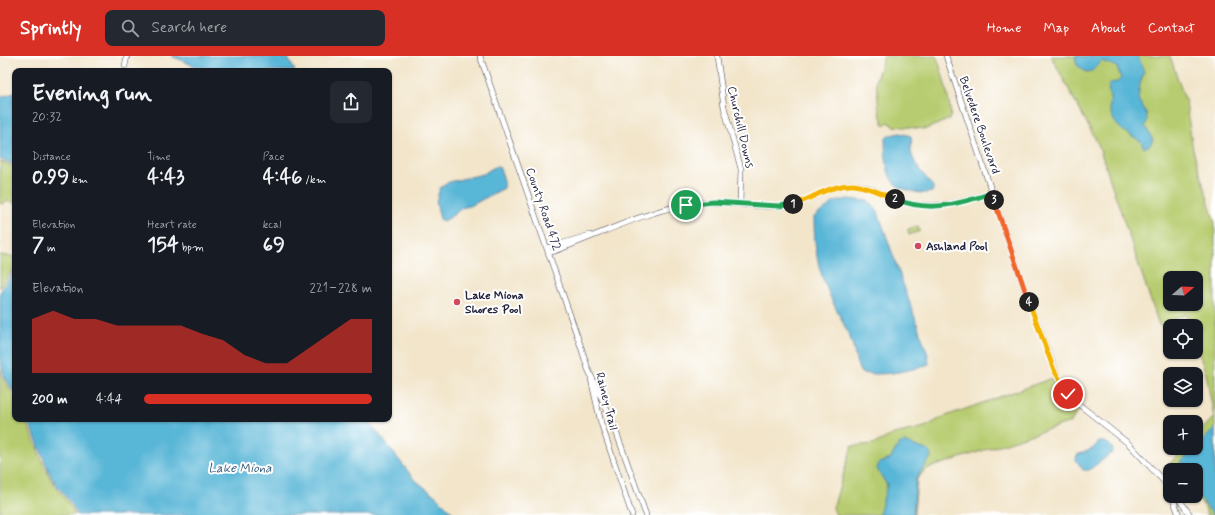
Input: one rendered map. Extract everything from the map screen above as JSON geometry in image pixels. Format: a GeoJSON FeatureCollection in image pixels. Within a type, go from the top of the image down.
{"type":"FeatureCollection","features":[{"type":"Feature","properties":{"kind":"street"},"geometry":{"type":"LineString","coordinates":[[125,66],[127,56]]}},
{"type":"Feature","properties":{"kind":"street","name":"County Road 472"},"geometry":{"type":"LineString","coordinates":[[480,56],[588,369]]}},
{"type":"Feature","properties":{"kind":"street","name":"Churchill Downs"},"geometry":{"type":"LineString","coordinates":[[717,56],[725,114],[742,169],[740,204]]}},
{"type":"Feature","properties":{"kind":"street","name":"Belvedere Boulevard"},"geometry":{"type":"LineString","coordinates":[[946,56],[1036,323],[1059,381],[1080,406],[1129,444],[1163,479]]}},
{"type":"Feature","properties":{"kind":"street"},"geometry":{"type":"LineString","coordinates":[[548,250],[686,205],[713,202],[779,206],[791,205],[830,189],[846,185],[866,187],[905,203],[930,207],[955,205],[992,193]]}},
{"type":"Feature","properties":{"kind":"street","name":"Rainey Trail"},"geometry":{"type":"LineString","coordinates":[[588,369],[601,423],[632,515]]}},
{"type":"Feature","properties":{"kind":"street","name":"Rainey Trail"},"geometry":{"type":"LineString","coordinates":[[588,369],[613,423],[646,515]]}},
{"type":"Feature","properties":{"kind":"street"},"geometry":{"type":"LineString","coordinates":[[1175,503],[1179,515]]}},
{"type":"Feature","properties":{"kind":"street"},"geometry":{"type":"LineString","coordinates":[[1182,503],[1190,515]]}},
{"type":"Feature","properties":{"kind":"green space"},"geometry":{"type":"Polygon","coordinates":[[[884,56],[936,56],[950,108],[950,119],[926,129],[894,126],[888,122],[884,126],[879,111],[876,80],[884,56]]]}},
{"type":"Feature","properties":{"kind":"green space"},"geometry":{"type":"Polygon","coordinates":[[[1051,56],[1170,56],[1186,103],[1193,150],[1215,223],[1215,515],[1207,515],[1205,508],[1201,503],[1203,503],[1203,463],[1170,463],[1178,455],[1203,455],[1203,429],[1214,417],[1206,374],[1201,359],[1203,359],[1203,319],[1188,319],[1186,314],[1175,319],[1163,319],[1163,327],[1159,325],[1098,144],[1051,56]]]}},
{"type":"Feature","properties":{"kind":"green space"},"geometry":{"type":"Polygon","coordinates":[[[0,161],[12,166],[12,202],[10,201],[0,204],[0,161]]]}},
{"type":"Feature","properties":{"kind":"green space"},"geometry":{"type":"Polygon","coordinates":[[[918,226],[920,231],[909,235],[908,229],[918,226]]]}},
{"type":"Feature","properties":{"kind":"green space"},"geometry":{"type":"Polygon","coordinates":[[[0,255],[12,257],[12,270],[0,288],[0,255]]]}},
{"type":"Feature","properties":{"kind":"green space"},"geometry":{"type":"Polygon","coordinates":[[[0,368],[2,376],[12,393],[12,422],[25,422],[47,472],[70,505],[75,515],[0,515],[0,368]]]}},
{"type":"Feature","properties":{"kind":"green space"},"geometry":{"type":"Polygon","coordinates":[[[1053,378],[1068,398],[1079,409],[1071,422],[926,469],[917,479],[914,515],[836,515],[833,508],[852,446],[874,444],[894,434],[925,427],[943,417],[1053,378]]]}},
{"type":"Feature","properties":{"kind":"water"},"geometry":{"type":"Polygon","coordinates":[[[171,56],[287,56],[293,68],[210,68],[197,67],[171,56]]]}},
{"type":"Feature","properties":{"kind":"water"},"geometry":{"type":"Polygon","coordinates":[[[1075,56],[1138,56],[1144,72],[1140,84],[1138,99],[1147,118],[1145,126],[1153,140],[1150,145],[1144,148],[1141,142],[1118,126],[1112,116],[1108,89],[1110,83],[1117,82],[1121,78],[1117,67],[1102,61],[1092,71],[1086,72],[1077,65],[1075,56]]]}},
{"type":"Feature","properties":{"kind":"water"},"geometry":{"type":"Polygon","coordinates":[[[12,94],[12,164],[0,159],[0,97],[12,94]]]}},
{"type":"Feature","properties":{"kind":"water"},"geometry":{"type":"Polygon","coordinates":[[[900,133],[911,136],[912,157],[920,170],[934,186],[932,192],[913,192],[896,185],[891,179],[886,162],[885,138],[890,135],[900,133]]]}},
{"type":"Feature","properties":{"kind":"water"},"geometry":{"type":"Polygon","coordinates":[[[496,166],[499,167],[502,174],[504,188],[472,205],[462,208],[448,219],[443,221],[440,219],[436,202],[440,188],[449,182],[483,174],[496,166]]]}},
{"type":"Feature","properties":{"kind":"water"},"geometry":{"type":"Polygon","coordinates":[[[848,199],[869,201],[878,212],[928,355],[929,364],[887,374],[861,373],[859,369],[851,340],[822,276],[816,251],[814,234],[814,217],[834,202],[848,199]]]}},
{"type":"Feature","properties":{"kind":"water"},"geometry":{"type":"Polygon","coordinates":[[[12,274],[12,389],[4,376],[0,360],[0,292],[12,274]]]}},
{"type":"Feature","properties":{"kind":"water","name":"Lake Miona"},"geometry":{"type":"Polygon","coordinates":[[[28,422],[369,422],[414,479],[437,497],[455,515],[77,515],[72,505],[51,476],[28,422]]]}},
{"type":"Feature","properties":{"kind":"water"},"geometry":{"type":"Polygon","coordinates":[[[1215,428],[1215,515],[1213,515],[1203,502],[1203,463],[1182,463],[1188,455],[1203,455],[1203,440],[1215,428]]]}},
{"type":"Feature","properties":{"kind":"water"},"geometry":{"type":"Polygon","coordinates":[[[904,442],[929,451],[931,457],[916,479],[913,515],[879,515],[887,485],[877,469],[879,463],[890,459],[899,444],[904,442]]]}},
{"type":"Feature","properties":{"kind":"water"},"geometry":{"type":"Polygon","coordinates":[[[1099,442],[1109,445],[1113,450],[1112,453],[1089,470],[1083,470],[1076,460],[1077,455],[1092,449],[1099,442]]]}},
{"type":"Feature","properties":{"kind":"place","name":"Ashland Pool"},"geometry":{"type":"Point","coordinates":[918,246]}},
{"type":"Feature","properties":{"kind":"place","name":"Lake Miona Shores Pool"},"geometry":{"type":"Point","coordinates":[457,302]}},
{"type":"Feature","properties":{"kind":"route"},"geometry":{"type":"LineString","coordinates":[[686,205],[713,202],[785,206],[797,204],[819,193],[838,186],[846,185],[860,185],[872,188],[905,203],[930,207],[955,205],[992,193],[1024,288],[1054,370],[1059,381],[1068,394]]}}]}
